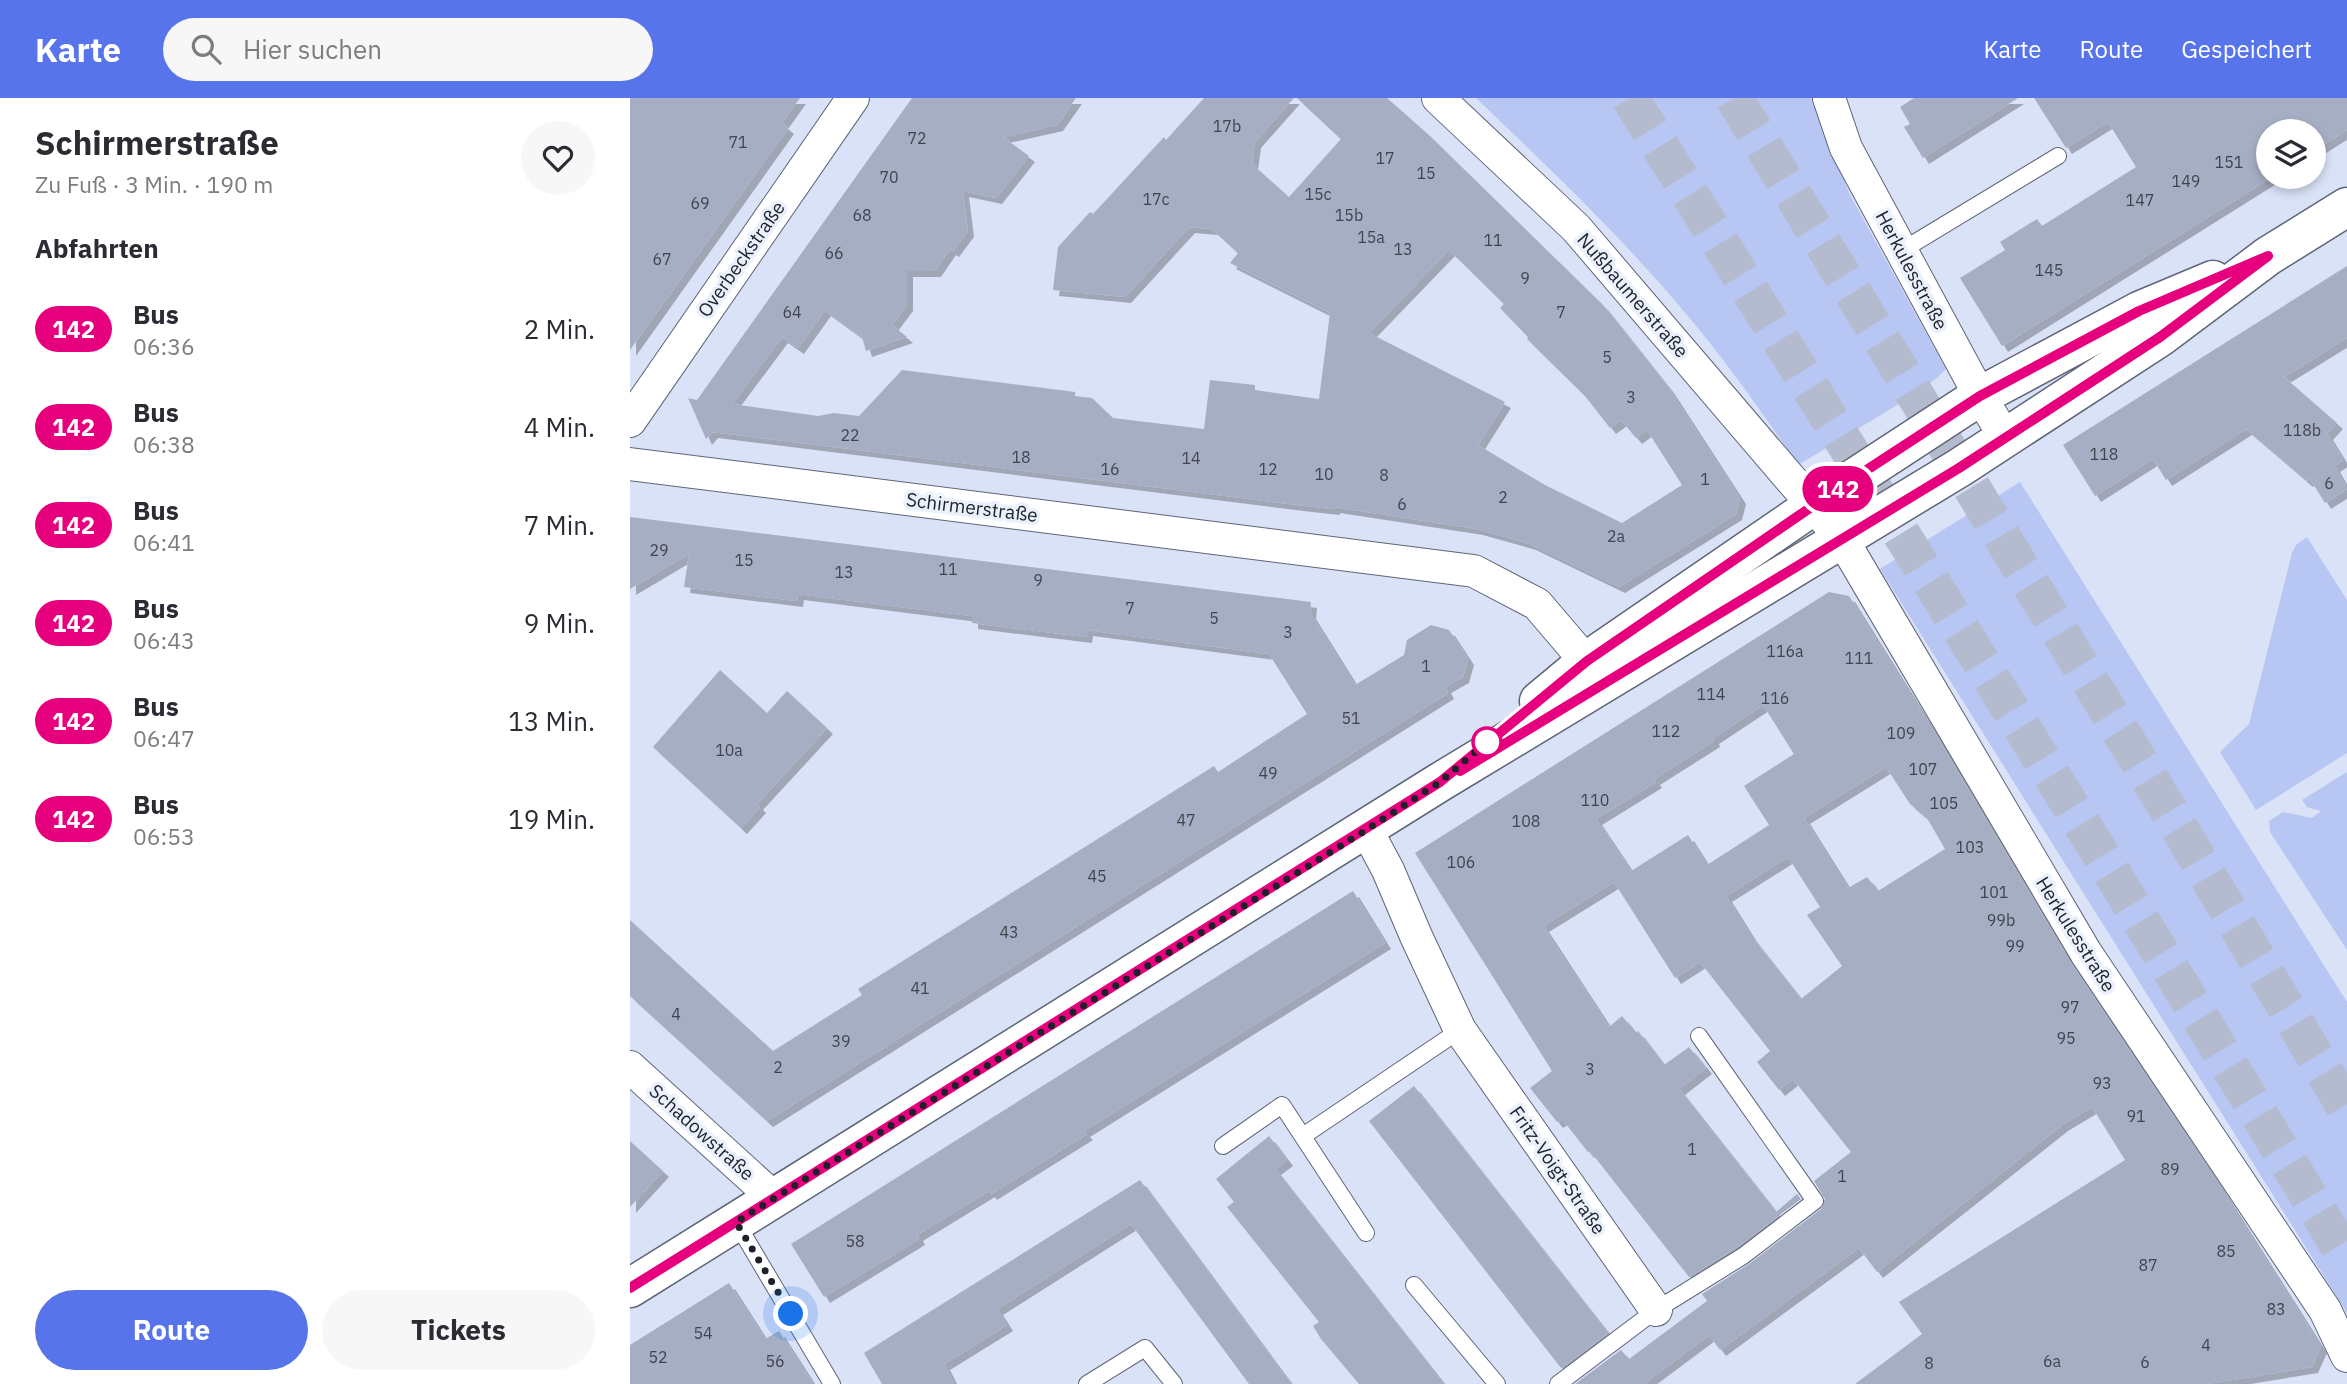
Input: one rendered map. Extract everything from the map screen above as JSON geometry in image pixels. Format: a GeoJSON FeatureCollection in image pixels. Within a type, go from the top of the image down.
{"type":"FeatureCollection","features":[{"type":"Feature","properties":{"kind":"street","name":"Overbeckstraße"},"geometry":{"type":"LineString","coordinates":[[630,421],[853,98]]}},
{"type":"Feature","properties":{"kind":"street","name":"Nußbaumerstraße"},"geometry":{"type":"LineString","coordinates":[[1438,98],[1576,228],[1814,507]]}},
{"type":"Feature","properties":{"kind":"street","name":"Herkulesstraße"},"geometry":{"type":"LineString","coordinates":[[1829,98],[1846,148],[1980,396],[2005,437]]}},
{"type":"Feature","properties":{"kind":"street"},"geometry":{"type":"LineString","coordinates":[[1596,673],[1842,539],[2160,337],[2268,256],[2347,207]]}},
{"type":"Feature","properties":{"kind":"street"},"geometry":{"type":"LineString","coordinates":[[630,1288],[1440,782],[1596,673],[1814,507],[1980,396],[2139,311],[2268,256]]}},
{"type":"Feature","properties":{"kind":"street","name":"Schirmerstraße"},"geometry":{"type":"LineString","coordinates":[[630,464],[1474,571],[1537,604],[1596,673]]}},
{"type":"Feature","properties":{"kind":"street","name":"Herkulesstraße"},"geometry":{"type":"LineString","coordinates":[[1814,507],[1842,539],[2086,953],[2325,1310],[2347,1356]]}},
{"type":"Feature","properties":{"kind":"street","name":"Fritz-Voigt-Straße"},"geometry":{"type":"LineString","coordinates":[[1366,830],[1388,870],[1460,1030],[1656,1310]]}},
{"type":"Feature","properties":{"kind":"street","name":"Schadowstraße"},"geometry":{"type":"LineString","coordinates":[[630,1067],[774,1198]]}},
{"type":"Feature","properties":{"kind":"lane"},"geometry":{"type":"LineString","coordinates":[[1901,251],[2058,156]]}},
{"type":"Feature","properties":{"kind":"lane"},"geometry":{"type":"LineString","coordinates":[[1303,1136],[1460,1030]]}},
{"type":"Feature","properties":{"kind":"lane"},"geometry":{"type":"LineString","coordinates":[[1558,1384],[1656,1310],[1743,1256],[1815,1201],[1699,1036]]}},
{"type":"Feature","properties":{"kind":"lane"},"geometry":{"type":"LineString","coordinates":[[1223,1146],[1282,1105],[1366,1233]]}},
{"type":"Feature","properties":{"kind":"lane"},"geometry":{"type":"LineString","coordinates":[[736,1222],[832,1384]]}},
{"type":"Feature","properties":{"kind":"lane"},"geometry":{"type":"LineString","coordinates":[[1414,1285],[1497,1384]]}},
{"type":"Feature","properties":{"kind":"lane"},"geometry":{"type":"LineString","coordinates":[[1087,1384],[1145,1348],[1174,1384]]}},
{"type":"Feature","properties":{"kind":"shaded area"},"geometry":{"type":"Polygon","coordinates":[[[1476,98],[1811,98],[1850,195],[1946,369],[1894,407],[1798,465],[1702,333],[1662,286],[1584,204],[1476,98]]]}},
{"type":"Feature","properties":{"kind":"shaded area"},"geometry":{"type":"Polygon","coordinates":[[[2020,482],[2347,1002],[2347,1313],[1880,569],[2020,482]]]}},
{"type":"Feature","properties":{"kind":"shaded area"},"geometry":{"type":"Polygon","coordinates":[[[2307,537],[2347,600],[2347,753],[2256,810],[2220,752],[2249,724],[2292,553],[2296,545],[2307,537]]]}},
{"type":"Feature","properties":{"kind":"shaded area"},"geometry":{"type":"Polygon","coordinates":[[[2347,772],[2347,950],[2270,832],[2269,821],[2283,812],[2312,818],[2321,811],[2307,807],[2302,800],[2347,772]]]}},
{"type":"Feature","properties":{"kind":"building"},"geometry":{"type":"Polygon","coordinates":[[[630,98],[800,98],[782,123],[788,128],[630,350],[630,98]]]}},
{"type":"Feature","properties":{"kind":"building"},"geometry":{"type":"Polygon","coordinates":[[[912,98],[1076,98],[1057,125],[1003,137],[1029,156],[996,198],[963,191],[968,231],[953,251],[950,249],[935,271],[907,271],[907,305],[892,325],[907,337],[866,351],[862,337],[825,310],[798,348],[782,337],[732,404],[818,416],[834,413],[859,416],[902,370],[1075,392],[1075,396],[1092,398],[1113,418],[1204,429],[1210,380],[1255,385],[1255,390],[1319,399],[1330,313],[1230,263],[1238,253],[1212,229],[1189,227],[1125,297],[1053,290],[1058,247],[1090,212],[1093,214],[1164,137],[1166,140],[1204,98],[1294,98],[1255,142],[1252,164],[1289,197],[1341,139],[1297,98],[1387,98],[1429,135],[1603,305],[1668,387],[1740,498],[1736,514],[1619,587],[1530,544],[1477,529],[1334,507],[1306,506],[712,432],[706,439],[688,398],[697,400],[912,98]],[[1449,250],[1369,333],[1505,402],[1478,445],[1545,485],[1622,523],[1682,485],[1647,430],[1636,438],[1621,420],[1610,428],[1585,396],[1527,339],[1500,308],[1504,304],[1449,250]]]}},
{"type":"Feature","properties":{"kind":"building"},"geometry":{"type":"Polygon","coordinates":[[[1914,98],[2018,98],[1923,158],[1904,127],[1910,124],[1900,107],[1914,98]]]}},
{"type":"Feature","properties":{"kind":"building"},"geometry":{"type":"Polygon","coordinates":[[[2034,98],[2347,98],[2347,130],[2326,143],[2326,119],[2256,119],[2256,187],[2002,346],[1960,278],[2005,250],[2000,242],[2037,219],[2042,226],[2136,167],[2108,122],[2066,148],[2034,98]]]}},
{"type":"Feature","properties":{"kind":"building"},"geometry":{"type":"Polygon","coordinates":[[[2347,266],[2347,338],[2284,377],[2337,423],[2327,434],[2343,460],[2334,466],[2347,489],[2325,503],[2310,479],[2307,481],[2246,429],[2166,480],[2153,459],[2095,496],[2063,445],[2347,266]]]}},
{"type":"Feature","properties":{"kind":"building"},"geometry":{"type":"Polygon","coordinates":[[[630,517],[1311,602],[1310,613],[1355,685],[1404,655],[1407,640],[1431,625],[1449,630],[1468,659],[1463,677],[1445,687],[1448,693],[767,1121],[630,996],[630,920],[773,1051],[862,995],[858,989],[1214,766],[1218,772],[1307,714],[1269,654],[1087,630],[1086,637],[972,623],[972,616],[798,594],[797,601],[684,587],[689,554],[630,589],[630,517]]]}},
{"type":"Feature","properties":{"kind":"building"},"geometry":{"type":"Polygon","coordinates":[[[1829,592],[1849,596],[1937,737],[2071,963],[2218,1184],[2321,1347],[2312,1367],[2207,1384],[1855,1384],[1922,1334],[1899,1302],[2125,1160],[2092,1107],[2062,1125],[1877,1272],[1859,1248],[1720,1350],[1709,1335],[1646,1382],[1648,1384],[1575,1384],[1621,1350],[1629,1359],[1707,1301],[1702,1294],[1749,1264],[1821,1209],[1825,1199],[1814,1181],[1851,1152],[1793,1079],[1779,1090],[1757,1062],[1770,1051],[1700,962],[1675,978],[1614,882],[1543,926],[1609,1027],[1622,1016],[1636,1033],[1638,1031],[1664,1065],[1689,1047],[1706,1068],[1679,1089],[1776,1212],[1797,1194],[1801,1199],[1737,1247],[1689,1277],[1590,1151],[1588,1152],[1562,1119],[1557,1122],[1530,1088],[1552,1071],[1415,853],[1829,592]],[[1763,705],[1713,738],[1714,741],[1654,779],[1656,782],[1596,819],[1631,871],[1688,835],[1707,865],[1769,825],[1744,786],[1794,754],[1763,705]],[[1886,767],[1804,818],[1848,888],[1867,877],[1878,891],[1945,849],[1927,818],[1910,804],[1886,767]],[[1788,857],[1726,896],[1751,936],[1801,999],[1842,966],[1807,915],[1820,907],[1788,857]]]}},
{"type":"Feature","properties":{"kind":"building"},"geometry":{"type":"Polygon","coordinates":[[[720,670],[767,713],[787,691],[827,728],[757,804],[760,807],[741,828],[653,747],[720,670]]]}},
{"type":"Feature","properties":{"kind":"building"},"geometry":{"type":"Polygon","coordinates":[[[1353,891],[1385,943],[1084,1131],[1087,1134],[991,1194],[989,1191],[917,1235],[919,1239],[824,1297],[791,1244],[1353,891]]]}},
{"type":"Feature","properties":{"kind":"building"},"geometry":{"type":"Polygon","coordinates":[[[1414,1086],[1608,1333],[1561,1368],[1369,1121],[1414,1086]]]}},
{"type":"Feature","properties":{"kind":"building"},"geometry":{"type":"Polygon","coordinates":[[[1269,1136],[1287,1160],[1275,1169],[1444,1384],[1359,1384],[1321,1339],[1313,1326],[1319,1322],[1227,1207],[1234,1202],[1216,1179],[1269,1136]]]}},
{"type":"Feature","properties":{"kind":"building"},"geometry":{"type":"Polygon","coordinates":[[[630,1141],[663,1171],[630,1207],[630,1141]]]}},
{"type":"Feature","properties":{"kind":"building"},"geometry":{"type":"Polygon","coordinates":[[[1140,1180],[1291,1384],[1249,1384],[1131,1224],[997,1309],[1007,1325],[944,1364],[954,1384],[882,1384],[864,1353],[1140,1180]]]}},
{"type":"Feature","properties":{"kind":"building"},"geometry":{"type":"Polygon","coordinates":[[[729,1283],[765,1339],[779,1331],[813,1384],[630,1384],[630,1345],[729,1283]]]}},
{"type":"Feature","properties":{"kind":"tunnel"},"geometry":{"type":"LineString","coordinates":[[1630,98],[2095,845],[2347,1259]]}},
{"type":"Feature","properties":{"kind":"tunnel"},"geometry":{"type":"LineString","coordinates":[[1734,98],[2168,809],[2347,1110]]}},
{"type":"Feature","properties":{"kind":"bus line","name":"142"},"geometry":{"type":"LineString","coordinates":[[630,1288],[1440,782],[1587,661],[1839,488],[1980,396],[2139,311],[2268,256],[2160,337],[1959,468],[1460,771]]}},
{"type":"Feature","properties":{"kind":"route"},"geometry":{"type":"LineString","coordinates":[[791,1314],[736,1222],[1366,830],[1440,782],[1487,742]]}}]}
